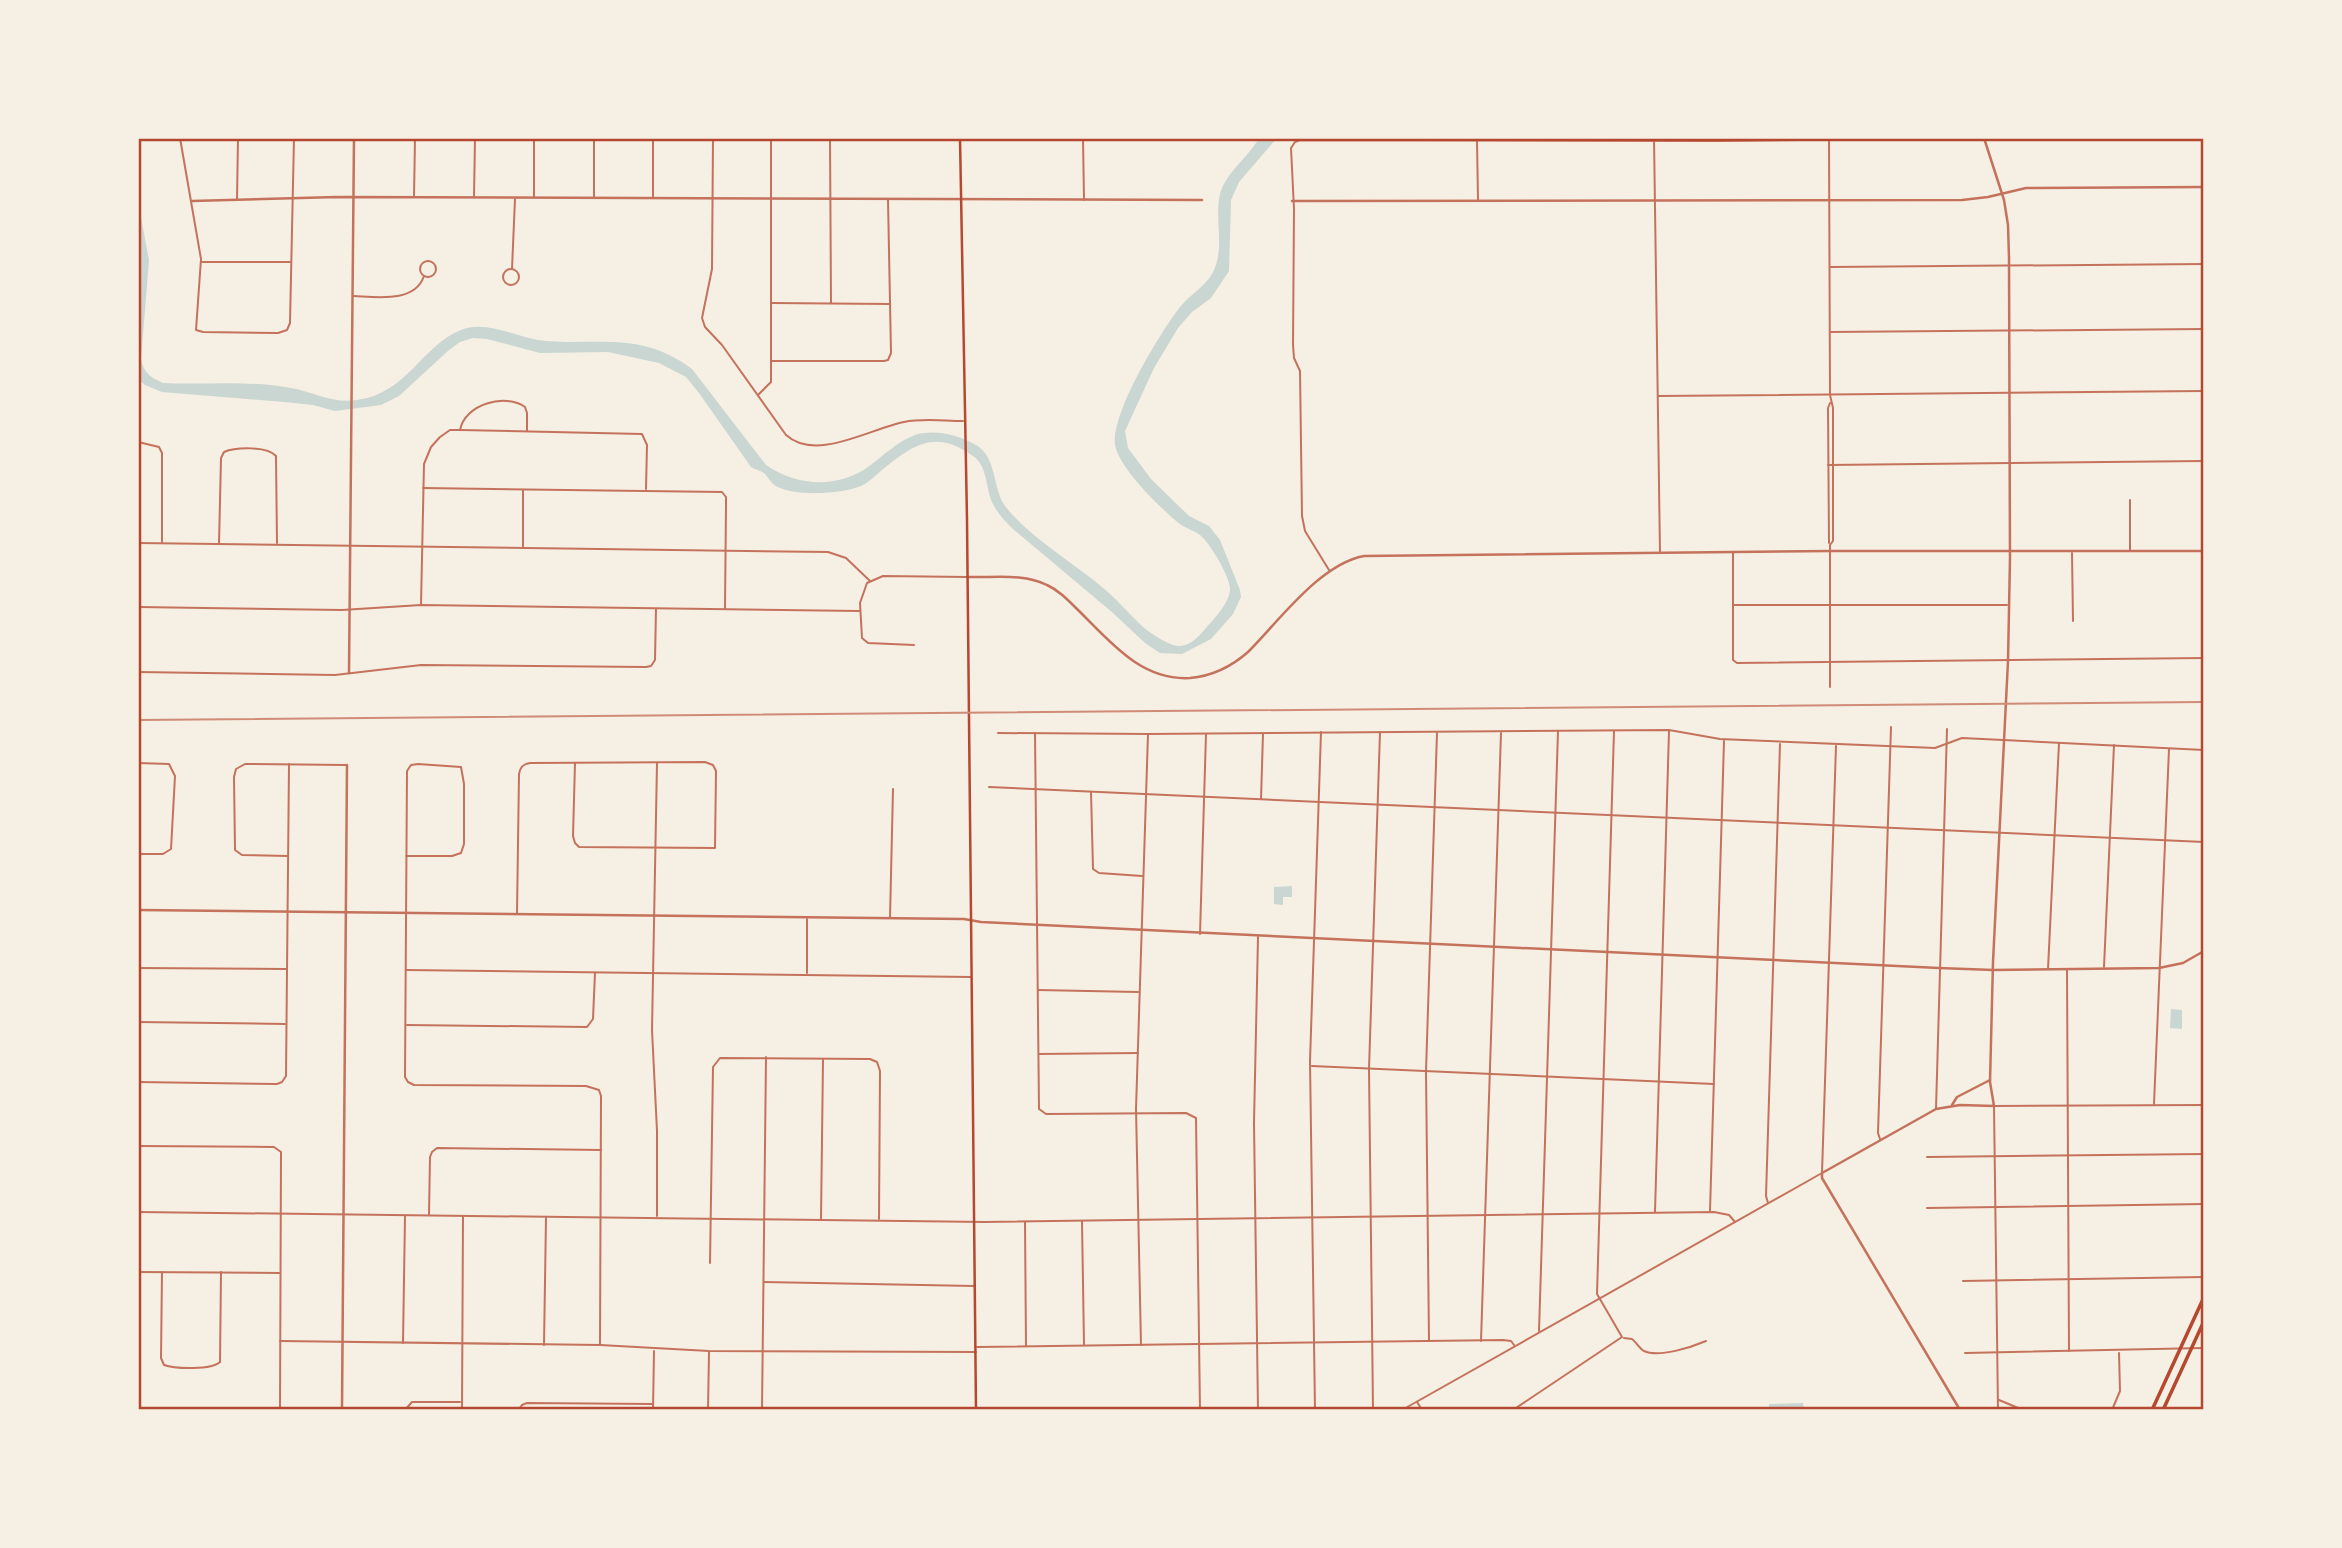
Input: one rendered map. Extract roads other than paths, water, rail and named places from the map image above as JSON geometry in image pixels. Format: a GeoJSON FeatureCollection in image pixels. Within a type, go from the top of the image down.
{"type":"FeatureCollection","features":[{"type":"Feature","properties":{"kind":"main road"},"geometry":{"type":"LineString","coordinates":[[960,138],[968,577],[976,1410]]}},
{"type":"Feature","properties":{"kind":"main road"},"geometry":{"type":"LineString","coordinates":[[2152,1410],[2204,1297]]}},
{"type":"Feature","properties":{"kind":"main road"},"geometry":{"type":"LineString","coordinates":[[2163,1410],[2204,1321]]}},
{"type":"Feature","properties":{"kind":"street"},"geometry":{"type":"LineString","coordinates":[[180,138],[202,262],[196,330],[203,332],[287,330],[290,323],[294,138]]}},
{"type":"Feature","properties":{"kind":"street"},"geometry":{"type":"LineString","coordinates":[[237,138],[237,200]]}},
{"type":"Feature","properties":{"kind":"street"},"geometry":{"type":"LineString","coordinates":[[349,673],[354,138]]}},
{"type":"Feature","properties":{"kind":"street"},"geometry":{"type":"LineString","coordinates":[[414,197],[415,138]]}},
{"type":"Feature","properties":{"kind":"street"},"geometry":{"type":"LineString","coordinates":[[474,197],[475,138]]}},
{"type":"Feature","properties":{"kind":"street"},"geometry":{"type":"LineString","coordinates":[[534,138],[534,197]]}},
{"type":"Feature","properties":{"kind":"street"},"geometry":{"type":"LineString","coordinates":[[594,138],[594,198]]}},
{"type":"Feature","properties":{"kind":"street"},"geometry":{"type":"LineString","coordinates":[[653,138],[653,199]]}},
{"type":"Feature","properties":{"kind":"street"},"geometry":{"type":"LineString","coordinates":[[713,138],[711,273],[702,320],[786,435],[808,447],[824,446],[908,421],[965,421]]}},
{"type":"Feature","properties":{"kind":"street"},"geometry":{"type":"LineString","coordinates":[[757,395],[770,384],[771,138]]}},
{"type":"Feature","properties":{"kind":"street"},"geometry":{"type":"LineString","coordinates":[[830,138],[831,303]]}},
{"type":"Feature","properties":{"kind":"street"},"geometry":{"type":"LineString","coordinates":[[1083,138],[1084,200]]}},
{"type":"Feature","properties":{"kind":"street"},"geometry":{"type":"LineString","coordinates":[[1329,570],[1302,523],[1300,371],[1294,358],[1293,345],[1294,209],[1291,148],[1297,140],[1958,138]]}},
{"type":"Feature","properties":{"kind":"street"},"geometry":{"type":"LineString","coordinates":[[1984,138],[2003,193],[2008,225],[2010,331],[2008,661],[1990,1080],[1994,1106],[1997,1208],[1998,1410]]}},
{"type":"Feature","properties":{"kind":"street"},"geometry":{"type":"LineString","coordinates":[[1292,201],[1962,200],[2026,188],[2203,187],[2202,138]]}},
{"type":"Feature","properties":{"kind":"street"},"geometry":{"type":"LineString","coordinates":[[1654,139],[1660,553]]}},
{"type":"Feature","properties":{"kind":"street"},"geometry":{"type":"LineString","coordinates":[[1829,139],[1830,687]]}},
{"type":"Feature","properties":{"kind":"street"},"geometry":{"type":"LineString","coordinates":[[1477,140],[1478,201]]}},
{"type":"Feature","properties":{"kind":"street"},"geometry":{"type":"LineString","coordinates":[[192,201],[354,197],[1202,200]]}},
{"type":"Feature","properties":{"kind":"street"},"geometry":{"type":"LineString","coordinates":[[512,269],[515,198]]}},
{"type":"Feature","properties":{"kind":"street"},"geometry":{"type":"LineString","coordinates":[[771,361],[884,362],[889,358],[888,200]]}},
{"type":"Feature","properties":{"kind":"street"},"geometry":{"type":"LineString","coordinates":[[353,296],[401,296],[421,282],[424,275],[421,266],[424,262],[431,261],[436,267],[435,272],[429,276],[424,275]]}},
{"type":"Feature","properties":{"kind":"street"},"geometry":{"type":"LineString","coordinates":[[202,262],[291,262]]}},
{"type":"Feature","properties":{"kind":"street"},"geometry":{"type":"LineString","coordinates":[[1829,267],[2204,264]]}},
{"type":"Feature","properties":{"kind":"street"},"geometry":{"type":"LineString","coordinates":[[512,269],[518,272],[519,278],[517,283],[510,285],[505,282],[503,276],[506,271],[512,269]]}},
{"type":"Feature","properties":{"kind":"street"},"geometry":{"type":"LineString","coordinates":[[771,303],[890,304]]}},
{"type":"Feature","properties":{"kind":"street"},"geometry":{"type":"LineString","coordinates":[[1830,332],[2204,329]]}},
{"type":"Feature","properties":{"kind":"street"},"geometry":{"type":"LineString","coordinates":[[1658,397],[2204,391]]}},
{"type":"Feature","properties":{"kind":"street"},"geometry":{"type":"LineString","coordinates":[[460,430],[463,420],[475,409],[503,401],[525,407],[527,431]]}},
{"type":"Feature","properties":{"kind":"street"},"geometry":{"type":"LineString","coordinates":[[1830,402],[1833,408],[1833,541],[1830,545]]}},
{"type":"Feature","properties":{"kind":"street"},"geometry":{"type":"LineString","coordinates":[[421,605],[424,464],[431,447],[448,431],[642,434],[647,445],[646,490]]}},
{"type":"Feature","properties":{"kind":"street"},"geometry":{"type":"LineString","coordinates":[[138,442],[159,447],[162,453],[162,543]]}},
{"type":"Feature","properties":{"kind":"street"},"geometry":{"type":"LineString","coordinates":[[219,544],[221,458],[224,452],[268,450],[276,456],[277,544]]}},
{"type":"Feature","properties":{"kind":"street"},"geometry":{"type":"LineString","coordinates":[[1828,465],[2204,461]]}},
{"type":"Feature","properties":{"kind":"street"},"geometry":{"type":"LineString","coordinates":[[423,488],[716,491],[724,494],[725,609]]}},
{"type":"Feature","properties":{"kind":"street"},"geometry":{"type":"LineString","coordinates":[[523,489],[523,548]]}},
{"type":"Feature","properties":{"kind":"street"},"geometry":{"type":"LineString","coordinates":[[2130,500],[2130,552]]}},
{"type":"Feature","properties":{"kind":"street"},"geometry":{"type":"LineString","coordinates":[[138,543],[832,552],[846,558],[870,581]]}},
{"type":"Feature","properties":{"kind":"street"},"geometry":{"type":"LineString","coordinates":[[914,645],[865,642],[861,635],[860,611],[863,589],[870,581],[883,576],[1020,578],[1047,585],[1066,598],[1133,662],[1156,673],[1186,678],[1213,673],[1239,660],[1329,570],[1354,558],[1370,556],[1830,551],[2204,551]]}},
{"type":"Feature","properties":{"kind":"street"},"geometry":{"type":"LineString","coordinates":[[1733,552],[1734,662],[2204,658]]}},
{"type":"Feature","properties":{"kind":"street"},"geometry":{"type":"LineString","coordinates":[[2073,553],[2073,621]]}},
{"type":"Feature","properties":{"kind":"street"},"geometry":{"type":"LineString","coordinates":[[138,607],[349,609],[421,605],[860,611]]}},
{"type":"Feature","properties":{"kind":"street"},"geometry":{"type":"LineString","coordinates":[[1733,605],[2008,605]]}},
{"type":"Feature","properties":{"kind":"street"},"geometry":{"type":"LineString","coordinates":[[138,673],[335,675],[421,665],[649,667],[656,658],[656,608]]}},
{"type":"Feature","properties":{"kind":"street"},"geometry":{"type":"LineString","coordinates":[[1880,1139],[1878,1133],[1891,727]]}},
{"type":"Feature","properties":{"kind":"street"},"geometry":{"type":"LineString","coordinates":[[1936,1109],[1947,729]]}},
{"type":"Feature","properties":{"kind":"street"},"geometry":{"type":"LineString","coordinates":[[1615,730],[1598,1298],[1622,1338]]}},
{"type":"Feature","properties":{"kind":"street"},"geometry":{"type":"LineString","coordinates":[[1655,1213],[1670,730]]}},
{"type":"Feature","properties":{"kind":"street"},"geometry":{"type":"LineString","coordinates":[[998,733],[1670,730],[1724,739],[1935,748],[1962,738],[2204,750]]}},
{"type":"Feature","properties":{"kind":"street"},"geometry":{"type":"LineString","coordinates":[[1482,1341],[1500,731]]}},
{"type":"Feature","properties":{"kind":"street"},"geometry":{"type":"LineString","coordinates":[[1539,1332],[1558,731]]}},
{"type":"Feature","properties":{"kind":"street"},"geometry":{"type":"LineString","coordinates":[[1315,1410],[1311,1066],[1321,732]]}},
{"type":"Feature","properties":{"kind":"street"},"geometry":{"type":"LineString","coordinates":[[1373,1410],[1368,1069],[1380,732]]}},
{"type":"Feature","properties":{"kind":"street"},"geometry":{"type":"LineString","coordinates":[[1429,1341],[1426,1071],[1437,732]]}},
{"type":"Feature","properties":{"kind":"street"},"geometry":{"type":"LineString","coordinates":[[1035,733],[1040,1111],[1046,1114],[1194,1115],[1200,1410]]}},
{"type":"Feature","properties":{"kind":"street"},"geometry":{"type":"LineString","coordinates":[[1200,934],[1206,733]]}},
{"type":"Feature","properties":{"kind":"street"},"geometry":{"type":"LineString","coordinates":[[1261,799],[1263,733]]}},
{"type":"Feature","properties":{"kind":"street"},"geometry":{"type":"LineString","coordinates":[[1141,1345],[1136,1113],[1148,734]]}},
{"type":"Feature","properties":{"kind":"street"},"geometry":{"type":"LineString","coordinates":[[1710,1212],[1724,739]]}},
{"type":"Feature","properties":{"kind":"street"},"geometry":{"type":"LineString","coordinates":[[1768,1204],[1766,1196],[1780,742]]}},
{"type":"Feature","properties":{"kind":"street"},"geometry":{"type":"LineString","coordinates":[[2048,969],[2059,742]]}},
{"type":"Feature","properties":{"kind":"street"},"geometry":{"type":"LineString","coordinates":[[1836,744],[1822,1173],[1824,1185],[1960,1410]]}},
{"type":"Feature","properties":{"kind":"street"},"geometry":{"type":"LineString","coordinates":[[2104,968],[2114,745]]}},
{"type":"Feature","properties":{"kind":"street"},"geometry":{"type":"LineString","coordinates":[[2154,1105],[2169,748]]}},
{"type":"Feature","properties":{"kind":"street"},"geometry":{"type":"LineString","coordinates":[[657,762],[653,973],[657,1218]]}},
{"type":"Feature","properties":{"kind":"street"},"geometry":{"type":"LineString","coordinates":[[517,914],[519,772],[522,766],[530,763],[705,762],[714,766],[715,848],[584,848],[577,845],[573,836],[575,763]]}},
{"type":"Feature","properties":{"kind":"street"},"geometry":{"type":"LineString","coordinates":[[138,763],[169,764],[175,776],[171,849],[163,854],[138,854]]}},
{"type":"Feature","properties":{"kind":"street"},"geometry":{"type":"LineString","coordinates":[[288,856],[236,852],[233,844],[233,777],[237,767],[243,764],[347,765],[342,1410]]}},
{"type":"Feature","properties":{"kind":"street"},"geometry":{"type":"LineString","coordinates":[[138,1082],[278,1084],[286,1076],[289,764]]}},
{"type":"Feature","properties":{"kind":"street"},"geometry":{"type":"LineString","coordinates":[[406,856],[456,856],[462,851],[464,784],[461,767],[421,764],[411,765],[407,771],[406,856],[407,913],[405,1074],[408,1082],[417,1085],[596,1088],[601,1096],[602,1150],[600,1345]]}},
{"type":"Feature","properties":{"kind":"street"},"geometry":{"type":"LineString","coordinates":[[989,787],[2204,842]]}},
{"type":"Feature","properties":{"kind":"street"},"geometry":{"type":"LineString","coordinates":[[890,918],[893,789]]}},
{"type":"Feature","properties":{"kind":"street"},"geometry":{"type":"LineString","coordinates":[[1091,791],[1094,870],[1099,873],[1144,876]]}},
{"type":"Feature","properties":{"kind":"street"},"geometry":{"type":"LineString","coordinates":[[138,910],[972,920],[1258,937],[1993,970],[2159,968],[2182,963],[2204,951]]}},
{"type":"Feature","properties":{"kind":"street"},"geometry":{"type":"LineString","coordinates":[[807,918],[807,975]]}},
{"type":"Feature","properties":{"kind":"street"},"geometry":{"type":"LineString","coordinates":[[1258,937],[1254,1123],[1258,1410]]}},
{"type":"Feature","properties":{"kind":"street"},"geometry":{"type":"LineString","coordinates":[[138,968],[287,969]]}},
{"type":"Feature","properties":{"kind":"street"},"geometry":{"type":"LineString","coordinates":[[2067,969],[2069,1351]]}},
{"type":"Feature","properties":{"kind":"street"},"geometry":{"type":"LineString","coordinates":[[406,970],[972,976]]}},
{"type":"Feature","properties":{"kind":"street"},"geometry":{"type":"LineString","coordinates":[[406,1026],[587,1027],[593,1019],[595,972]]}},
{"type":"Feature","properties":{"kind":"street"},"geometry":{"type":"LineString","coordinates":[[1037,990],[1139,992]]}},
{"type":"Feature","properties":{"kind":"street"},"geometry":{"type":"LineString","coordinates":[[138,1022],[286,1024]]}},
{"type":"Feature","properties":{"kind":"street"},"geometry":{"type":"LineString","coordinates":[[1038,1054],[1138,1053]]}},
{"type":"Feature","properties":{"kind":"street"},"geometry":{"type":"LineString","coordinates":[[762,1410],[766,1057]]}},
{"type":"Feature","properties":{"kind":"street"},"geometry":{"type":"LineString","coordinates":[[821,1220],[823,1058]]}},
{"type":"Feature","properties":{"kind":"street"},"geometry":{"type":"LineString","coordinates":[[710,1263],[713,1068],[718,1059],[872,1059],[879,1064],[879,1220]]}},
{"type":"Feature","properties":{"kind":"street"},"geometry":{"type":"LineString","coordinates":[[1311,1066],[1714,1084]]}},
{"type":"Feature","properties":{"kind":"street"},"geometry":{"type":"LineString","coordinates":[[1952,1105],[1957,1097],[1990,1080]]}},
{"type":"Feature","properties":{"kind":"street"},"geometry":{"type":"LineString","coordinates":[[1402,1410],[1936,1109],[1952,1105],[2204,1105]]}},
{"type":"Feature","properties":{"kind":"street"},"geometry":{"type":"LineString","coordinates":[[138,1146],[276,1148],[281,1154],[280,1410]]}},
{"type":"Feature","properties":{"kind":"street"},"geometry":{"type":"LineString","coordinates":[[429,1215],[430,1157],[437,1148],[602,1150]]}},
{"type":"Feature","properties":{"kind":"street"},"geometry":{"type":"LineString","coordinates":[[1927,1157],[2204,1154]]}},
{"type":"Feature","properties":{"kind":"street"},"geometry":{"type":"LineString","coordinates":[[1927,1208],[2204,1204]]}},
{"type":"Feature","properties":{"kind":"street"},"geometry":{"type":"LineString","coordinates":[[138,1212],[974,1222],[1710,1212],[1726,1214],[1735,1222]]}},
{"type":"Feature","properties":{"kind":"street"},"geometry":{"type":"LineString","coordinates":[[403,1343],[405,1215]]}},
{"type":"Feature","properties":{"kind":"street"},"geometry":{"type":"LineString","coordinates":[[461,1410],[463,1215]]}},
{"type":"Feature","properties":{"kind":"street"},"geometry":{"type":"LineString","coordinates":[[544,1345],[546,1217]]}},
{"type":"Feature","properties":{"kind":"street"},"geometry":{"type":"LineString","coordinates":[[1082,1220],[1084,1346]]}},
{"type":"Feature","properties":{"kind":"street"},"geometry":{"type":"LineString","coordinates":[[1025,1221],[1026,1347]]}},
{"type":"Feature","properties":{"kind":"street"},"geometry":{"type":"LineString","coordinates":[[138,1272],[281,1273]]}},
{"type":"Feature","properties":{"kind":"street"},"geometry":{"type":"LineString","coordinates":[[162,1272],[162,1360],[168,1367],[214,1367],[220,1360],[221,1272]]}},
{"type":"Feature","properties":{"kind":"street"},"geometry":{"type":"LineString","coordinates":[[1963,1281],[2204,1278]]}},
{"type":"Feature","properties":{"kind":"street"},"geometry":{"type":"LineString","coordinates":[[763,1282],[974,1286]]}},
{"type":"Feature","properties":{"kind":"street"},"geometry":{"type":"LineString","coordinates":[[1513,1410],[1622,1338],[1632,1339],[1643,1351],[1656,1353],[1687,1349],[1706,1341]]}},
{"type":"Feature","properties":{"kind":"street"},"geometry":{"type":"LineString","coordinates":[[976,1347],[1506,1340],[1514,1345]]}},
{"type":"Feature","properties":{"kind":"street"},"geometry":{"type":"LineString","coordinates":[[280,1341],[600,1345],[654,1350],[762,1352],[976,1352]]}},
{"type":"Feature","properties":{"kind":"street"},"geometry":{"type":"LineString","coordinates":[[1965,1353],[2204,1348]]}},
{"type":"Feature","properties":{"kind":"street"},"geometry":{"type":"LineString","coordinates":[[653,1410],[654,1350]]}},
{"type":"Feature","properties":{"kind":"street"},"geometry":{"type":"LineString","coordinates":[[708,1410],[709,1351]]}},
{"type":"Feature","properties":{"kind":"street"},"geometry":{"type":"LineString","coordinates":[[2112,1410],[2120,1391],[2119,1351]]}},
{"type":"Feature","properties":{"kind":"street"},"geometry":{"type":"LineString","coordinates":[[1998,1400],[2023,1410]]}},
{"type":"Feature","properties":{"kind":"street"},"geometry":{"type":"LineString","coordinates":[[1417,1401],[1422,1410]]}},
{"type":"Feature","properties":{"kind":"street"},"geometry":{"type":"LineString","coordinates":[[405,1410],[412,1402],[461,1402]]}},
{"type":"Feature","properties":{"kind":"street"},"geometry":{"type":"LineString","coordinates":[[518,1410],[527,1402],[653,1405]]}},
{"type":"Feature","properties":{"kind":"railway"},"geometry":{"type":"LineString","coordinates":[[138,720],[2204,702]]}}]}
